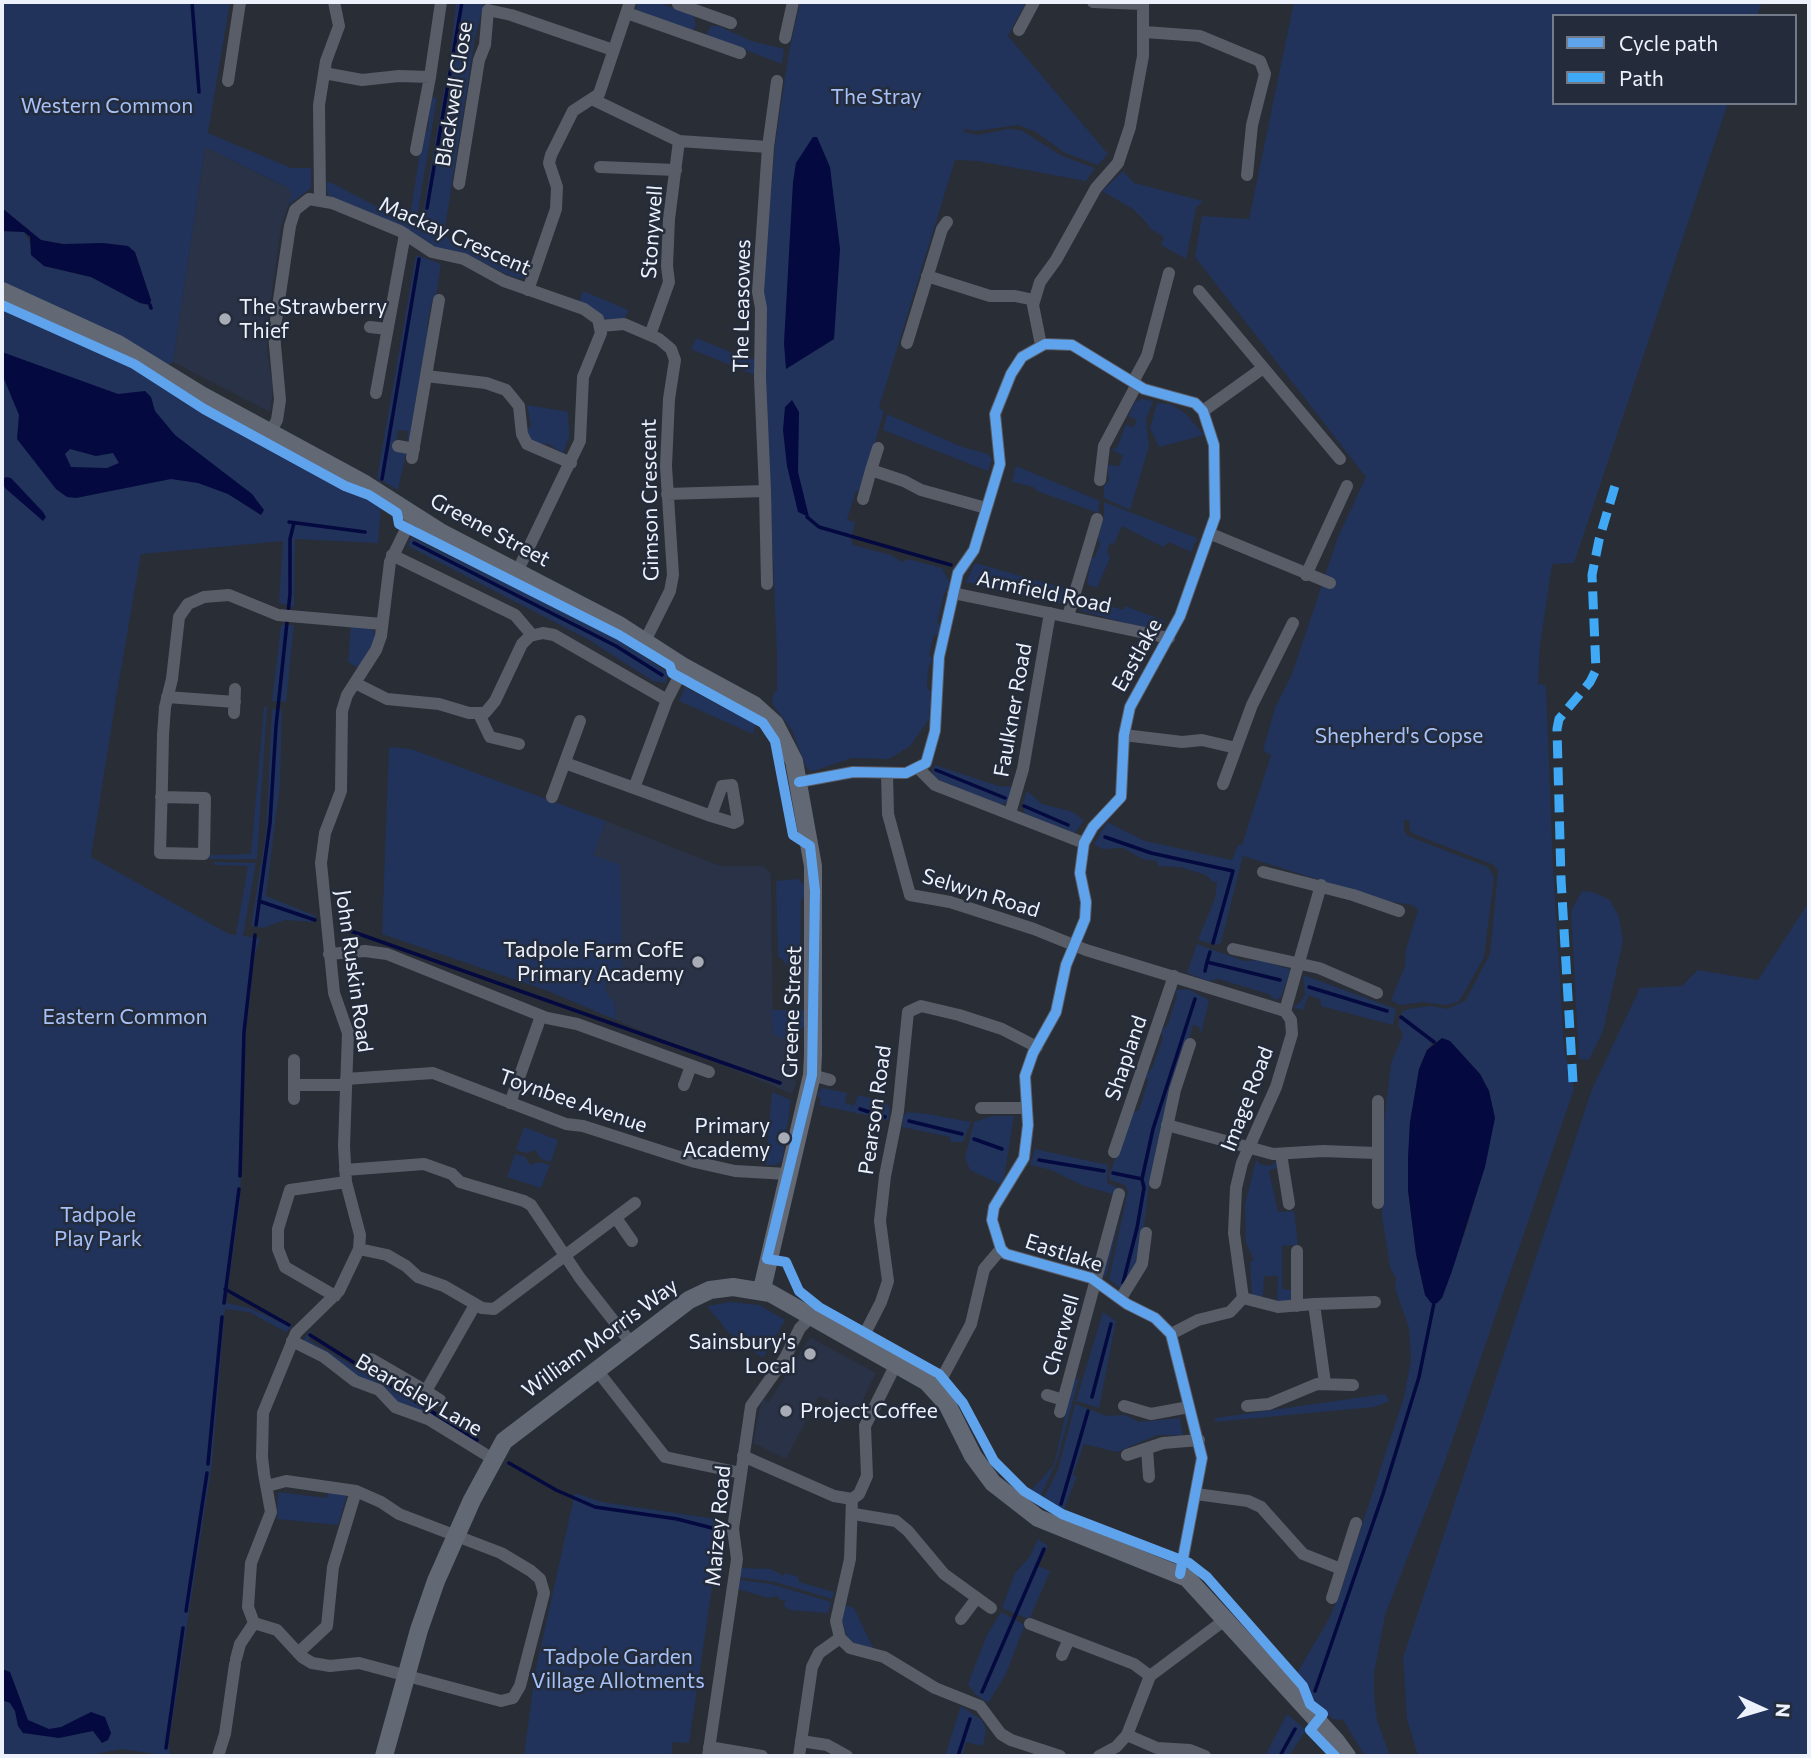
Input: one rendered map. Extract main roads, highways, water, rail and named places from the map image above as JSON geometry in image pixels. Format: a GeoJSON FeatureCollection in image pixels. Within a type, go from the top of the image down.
{"type":"FeatureCollection","features":[{"type":"Feature","properties":{"kind":"waterway"},"geometry":{"type":"LineString","coordinates":[[192,2],[199,92]]}},
{"type":"Feature","properties":{"kind":"waterway"},"geometry":{"type":"LineString","coordinates":[[427,208],[462,2]]}},
{"type":"Feature","properties":{"kind":"waterway"},"geometry":{"type":"LineString","coordinates":[[382,479],[419,259]]}},
{"type":"Feature","properties":{"kind":"waterway"},"geometry":{"type":"LineString","coordinates":[[807,517],[819,527],[951,565]]}},
{"type":"Feature","properties":{"kind":"waterway"},"geometry":{"type":"LineString","coordinates":[[289,522],[365,532]]}},
{"type":"Feature","properties":{"kind":"waterway"},"geometry":{"type":"LineString","coordinates":[[256,925],[270,823],[276,726],[290,594],[290,539],[294,523]]}},
{"type":"Feature","properties":{"kind":"waterway"},"geometry":{"type":"LineString","coordinates":[[414,543],[616,646],[662,675]]}},
{"type":"Feature","properties":{"kind":"waterway"},"geometry":{"type":"LineString","coordinates":[[936,770],[1005,798]]}},
{"type":"Feature","properties":{"kind":"waterway"},"geometry":{"type":"LineString","coordinates":[[1024,806],[1068,825]]}},
{"type":"Feature","properties":{"kind":"waterway"},"geometry":{"type":"LineString","coordinates":[[1105,837],[1151,853],[1233,871],[1213,943]]}},
{"type":"Feature","properties":{"kind":"waterway"},"geometry":{"type":"LineString","coordinates":[[259,901],[315,920]]}},
{"type":"Feature","properties":{"kind":"waterway"},"geometry":{"type":"LineString","coordinates":[[345,929],[780,1083]]}},
{"type":"Feature","properties":{"kind":"waterway"},"geometry":{"type":"LineString","coordinates":[[240,1176],[244,1032],[255,935]]}},
{"type":"Feature","properties":{"kind":"waterway"},"geometry":{"type":"LineString","coordinates":[[1207,962],[1210,952]]}},
{"type":"Feature","properties":{"kind":"waterway"},"geometry":{"type":"LineString","coordinates":[[1205,971],[1207,962],[1280,980]]}},
{"type":"Feature","properties":{"kind":"waterway"},"geometry":{"type":"LineString","coordinates":[[1309,987],[1387,1011]]}},
{"type":"Feature","properties":{"kind":"waterway"},"geometry":{"type":"LineString","coordinates":[[1123,1283],[1137,1228],[1144,1188],[1142,1179],[1153,1129],[1195,999]]}},
{"type":"Feature","properties":{"kind":"waterway"},"geometry":{"type":"LineString","coordinates":[[1401,1017],[1434,1042]]}},
{"type":"Feature","properties":{"kind":"waterway"},"geometry":{"type":"LineString","coordinates":[[860,1109],[885,1117]]}},
{"type":"Feature","properties":{"kind":"waterway"},"geometry":{"type":"LineString","coordinates":[[909,1121],[962,1134]]}},
{"type":"Feature","properties":{"kind":"waterway"},"geometry":{"type":"LineString","coordinates":[[974,1139],[1002,1149]]}},
{"type":"Feature","properties":{"kind":"waterway"},"geometry":{"type":"LineString","coordinates":[[1039,1160],[1104,1171]]}},
{"type":"Feature","properties":{"kind":"waterway"},"geometry":{"type":"LineString","coordinates":[[1113,1173],[1142,1179]]}},
{"type":"Feature","properties":{"kind":"waterway"},"geometry":{"type":"LineString","coordinates":[[224,1303],[239,1189]]}},
{"type":"Feature","properties":{"kind":"waterway"},"geometry":{"type":"LineString","coordinates":[[225,1289],[289,1325]]}},
{"type":"Feature","properties":{"kind":"waterway"},"geometry":{"type":"LineString","coordinates":[[1315,1691],[1383,1494],[1419,1377],[1434,1303]]}},
{"type":"Feature","properties":{"kind":"waterway"},"geometry":{"type":"LineString","coordinates":[[208,1464],[222,1317]]}},
{"type":"Feature","properties":{"kind":"waterway"},"geometry":{"type":"LineString","coordinates":[[1092,1397],[1111,1324]]}},
{"type":"Feature","properties":{"kind":"waterway"},"geometry":{"type":"LineString","coordinates":[[310,1335],[477,1440]]}},
{"type":"Feature","properties":{"kind":"waterway"},"geometry":{"type":"LineString","coordinates":[[1061,1504],[1088,1411]]}},
{"type":"Feature","properties":{"kind":"waterway"},"geometry":{"type":"LineString","coordinates":[[509,1463],[556,1490],[595,1507],[677,1519],[716,1529]]}},
{"type":"Feature","properties":{"kind":"waterway"},"geometry":{"type":"LineString","coordinates":[[186,1611],[207,1473]]}},
{"type":"Feature","properties":{"kind":"waterway"},"geometry":{"type":"LineString","coordinates":[[982,1692],[1044,1549]]}},
{"type":"Feature","properties":{"kind":"waterway"},"geometry":{"type":"LineString","coordinates":[[166,1748],[183,1628]]}},
{"type":"Feature","properties":{"kind":"waterway"},"geometry":{"type":"LineString","coordinates":[[958,1756],[970,1719]]}},
{"type":"Feature","properties":{"kind":"waterway"},"geometry":{"type":"LineString","coordinates":[[1280,1756],[1295,1729]]}},
{"type":"Feature","properties":{"kind":"place","name":"The Strawberry Thief"},"geometry":{"type":"Point","coordinates":[225,319]}},
{"type":"Feature","properties":{"kind":"place","name":"Tadpole Farm CofE Primary Academy"},"geometry":{"type":"Point","coordinates":[698,962]}},
{"type":"Feature","properties":{"kind":"place","name":"Primary Academy"},"geometry":{"type":"Point","coordinates":[784,1138]}},
{"type":"Feature","properties":{"kind":"place","name":"Sainsbury's Local"},"geometry":{"type":"Point","coordinates":[810,1354]}},
{"type":"Feature","properties":{"kind":"place","name":"Project Coffee"},"geometry":{"type":"Point","coordinates":[786,1411]}},
{"type":"Feature","properties":{"kind":"park label","name":"The Stray"},"geometry":{"type":"Point","coordinates":[876,97]}},
{"type":"Feature","properties":{"kind":"park label","name":"Western Common"},"geometry":{"type":"Point","coordinates":[107,106]}},
{"type":"Feature","properties":{"kind":"park label","name":"Shepherd's Copse"},"geometry":{"type":"Point","coordinates":[1399,736]}},
{"type":"Feature","properties":{"kind":"park label","name":"Eastern Common"},"geometry":{"type":"Point","coordinates":[125,1017]}},
{"type":"Feature","properties":{"kind":"park label","name":"Tadpole Play Park"},"geometry":{"type":"Point","coordinates":[98,1227]}},
{"type":"Feature","properties":{"kind":"park label","name":"Tadpole Garden Village Allotments"},"geometry":{"type":"Point","coordinates":[618,1669]}}]}
